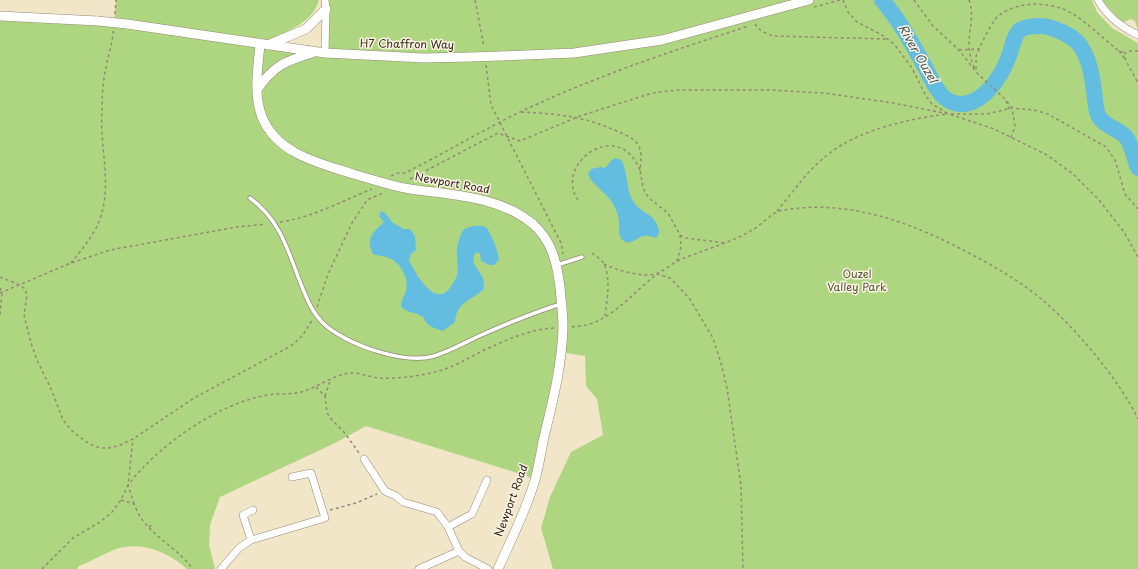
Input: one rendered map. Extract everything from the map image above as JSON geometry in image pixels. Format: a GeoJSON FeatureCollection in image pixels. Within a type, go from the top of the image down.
{"type":"FeatureCollection","features":[{"type":"Feature","properties":{"kind":"street"},"geometry":{"type":"LineString","coordinates":[[325,0],[325,54]]}},
{"type":"Feature","properties":{"kind":"street"},"geometry":{"type":"LineString","coordinates":[[1098,0],[1103,9],[1114,20],[1138,35]]}},
{"type":"Feature","properties":{"kind":"street","name":"H7 Chaffron Way"},"geometry":{"type":"LineString","coordinates":[[0,16],[127,24],[325,54],[471,58],[574,53],[662,40],[810,4]]}},
{"type":"Feature","properties":{"kind":"street"},"geometry":{"type":"LineString","coordinates":[[264,45],[306,29],[326,10]]}},
{"type":"Feature","properties":{"kind":"street","name":"Newport Road"},"geometry":{"type":"LineString","coordinates":[[264,45],[257,90],[262,116],[268,130],[288,148],[311,161],[385,183],[482,200],[515,212],[532,223],[541,232],[550,244],[561,264],[563,327],[558,373],[535,480],[523,512],[498,569]]}},
{"type":"Feature","properties":{"kind":"street"},"geometry":{"type":"LineString","coordinates":[[257,90],[265,78],[279,65],[294,58],[316,52]]}},
{"type":"Feature","properties":{"kind":"street"},"geometry":{"type":"LineString","coordinates":[[364,460],[385,491],[404,502],[437,512],[448,527],[459,551],[465,557],[488,569]]}},
{"type":"Feature","properties":{"kind":"street"},"geometry":{"type":"LineString","coordinates":[[221,569],[239,548],[251,540],[325,518],[311,473],[292,477]]}},
{"type":"Feature","properties":{"kind":"street"},"geometry":{"type":"LineString","coordinates":[[448,527],[472,514],[487,480]]}},
{"type":"Feature","properties":{"kind":"street"},"geometry":{"type":"LineString","coordinates":[[251,540],[243,515],[253,510]]}},
{"type":"Feature","properties":{"kind":"street"},"geometry":{"type":"LineString","coordinates":[[419,569],[459,551]]}},
{"type":"Feature","properties":{"kind":"lane"},"geometry":{"type":"LineString","coordinates":[[250,198],[267,212],[275,223],[292,258],[300,284],[315,314],[322,323],[333,332],[346,340],[363,347],[403,357],[433,357],[522,317],[562,304]]}},
{"type":"Feature","properties":{"kind":"lane"},"geometry":{"type":"LineString","coordinates":[[561,264],[582,257]]}},
{"type":"Feature","properties":{"kind":"path"},"geometry":{"type":"LineString","coordinates":[[114,17],[116,0]]}},
{"type":"Feature","properties":{"kind":"path"},"geometry":{"type":"LineString","coordinates":[[475,0],[484,51]]}},
{"type":"Feature","properties":{"kind":"path"},"geometry":{"type":"LineString","coordinates":[[810,4],[825,4],[840,0]]}},
{"type":"Feature","properties":{"kind":"path"},"geometry":{"type":"LineString","coordinates":[[843,0],[848,12],[857,22],[875,30],[888,39],[901,52],[912,68],[926,96],[932,104],[949,114]]}},
{"type":"Feature","properties":{"kind":"path"},"geometry":{"type":"LineString","coordinates":[[914,0],[933,26],[959,50],[977,73],[1005,99],[1012,108],[1015,126],[1011,138]]}},
{"type":"Feature","properties":{"kind":"path"},"geometry":{"type":"LineString","coordinates":[[969,0],[972,14],[969,50],[971,61],[977,73]]}},
{"type":"Feature","properties":{"kind":"path"},"geometry":{"type":"LineString","coordinates":[[1030,2],[1046,4],[1068,11],[1083,21],[1119,51],[1138,83]]}},
{"type":"Feature","properties":{"kind":"path"},"geometry":{"type":"LineString","coordinates":[[977,73],[975,63],[976,56],[988,32],[997,18],[1008,8],[1020,3]]}},
{"type":"Feature","properties":{"kind":"path"},"geometry":{"type":"LineString","coordinates":[[1,293],[71,263],[110,250],[238,227],[303,218],[385,183],[392,175],[405,173],[499,122],[559,94],[663,54],[762,22]]}},
{"type":"Feature","properties":{"kind":"path"},"geometry":{"type":"LineString","coordinates":[[755,24],[760,31],[773,36],[888,39]]}},
{"type":"Feature","properties":{"kind":"path"},"geometry":{"type":"LineString","coordinates":[[71,263],[88,241],[96,227],[103,208],[106,180],[101,113],[106,68],[114,29]]}},
{"type":"Feature","properties":{"kind":"path"},"geometry":{"type":"LineString","coordinates":[[959,50],[979,49]]}},
{"type":"Feature","properties":{"kind":"path"},"geometry":{"type":"LineString","coordinates":[[1119,51],[1125,53],[1130,50],[1138,50]]}},
{"type":"Feature","properties":{"kind":"path"},"geometry":{"type":"LineString","coordinates":[[1125,53],[1125,59]]}},
{"type":"Feature","properties":{"kind":"path"},"geometry":{"type":"LineString","coordinates":[[486,64],[491,105],[561,243],[561,264]]}},
{"type":"Feature","properties":{"kind":"path"},"geometry":{"type":"LineString","coordinates":[[410,179],[498,133],[520,141],[576,117],[653,94],[677,90],[770,90],[824,93],[893,103],[949,114],[994,129],[1047,156],[1073,174],[1099,200],[1124,232],[1138,257]]}},
{"type":"Feature","properties":{"kind":"path"},"geometry":{"type":"LineString","coordinates":[[1005,99],[1009,109]]}},
{"type":"Feature","properties":{"kind":"path"},"geometry":{"type":"LineString","coordinates":[[42,569],[73,538],[100,522],[112,512],[121,500],[128,485],[158,453],[189,429],[215,414],[244,401],[269,395],[291,394],[316,387],[344,374],[352,373],[369,377],[392,378],[439,371],[516,337],[544,329],[589,324],[598,321],[617,308],[657,274],[677,261],[690,255],[727,243],[752,230],[777,211],[811,170],[829,153],[846,142],[868,132],[914,119],[949,114],[988,114],[1012,108],[1034,110],[1048,114],[1102,143],[1110,151],[1115,160],[1125,194],[1138,209]]}},
{"type":"Feature","properties":{"kind":"path"},"geometry":{"type":"LineString","coordinates":[[520,112],[560,114],[594,121],[635,141],[639,146],[641,153],[640,170],[643,187],[646,194],[668,213],[680,235],[681,247],[677,261]]}},
{"type":"Feature","properties":{"kind":"path"},"geometry":{"type":"LineString","coordinates":[[578,200],[573,188],[572,179],[574,172],[580,161],[599,148],[607,146],[622,148],[632,156],[640,170]]}},
{"type":"Feature","properties":{"kind":"path"},"geometry":{"type":"LineString","coordinates":[[0,277],[20,285],[27,295],[24,316],[31,343],[63,420],[67,426],[85,441],[94,446],[108,448],[118,446],[133,439],[194,398],[297,342],[305,333],[315,314],[328,274],[352,223],[367,200],[397,186]]}},
{"type":"Feature","properties":{"kind":"path"},"geometry":{"type":"LineString","coordinates":[[777,211],[832,208],[859,211],[901,221],[948,242],[1001,270],[1025,286],[1047,304],[1082,339],[1125,396],[1138,419]]}},
{"type":"Feature","properties":{"kind":"path"},"geometry":{"type":"LineString","coordinates":[[680,235],[693,240],[727,243]]}},
{"type":"Feature","properties":{"kind":"path"},"geometry":{"type":"LineString","coordinates":[[592,253],[610,268],[628,273],[657,274],[670,278],[689,298],[713,338],[720,357],[727,388],[740,486],[743,569]]}},
{"type":"Feature","properties":{"kind":"path"},"geometry":{"type":"LineString","coordinates":[[604,264],[608,289],[605,316]]}},
{"type":"Feature","properties":{"kind":"path"},"geometry":{"type":"LineString","coordinates":[[0,288],[0,315]]}},
{"type":"Feature","properties":{"kind":"path"},"geometry":{"type":"LineString","coordinates":[[331,380],[325,396],[327,413],[344,432],[364,460]]}},
{"type":"Feature","properties":{"kind":"path"},"geometry":{"type":"LineString","coordinates":[[316,387],[325,396]]}},
{"type":"Feature","properties":{"kind":"path"},"geometry":{"type":"LineString","coordinates":[[133,439],[128,485],[134,504],[140,517],[148,527],[186,560],[193,569]]}},
{"type":"Feature","properties":{"kind":"path"},"geometry":{"type":"LineString","coordinates":[[323,512],[356,503],[385,491]]}},
{"type":"Feature","properties":{"kind":"path"},"geometry":{"type":"LineString","coordinates":[[121,500],[134,504]]}},
{"type":"Feature","properties":{"kind":"path"},"geometry":{"type":"LineString","coordinates":[[148,527],[154,524]]}},
{"type":"Feature","properties":{"kind":"green space","name":"Ouzel Valley Park"},"geometry":{"type":"Polygon","coordinates":[[[116,0],[319,0],[310,16],[303,22],[287,32],[261,44],[325,53],[325,0],[1092,0],[1097,12],[1112,28],[1138,43],[1138,569],[553,569],[541,528],[550,497],[571,452],[603,435],[597,399],[586,386],[585,356],[561,352],[535,480],[527,476],[366,426],[335,443],[220,497],[210,525],[209,545],[215,569],[187,569],[163,553],[145,547],[135,546],[116,549],[79,566],[77,569],[0,569],[0,16],[114,23],[116,0]]]}},
{"type":"Feature","properties":{"kind":"green space"},"geometry":{"type":"Polygon","coordinates":[[[1102,0],[1138,0],[1138,31],[1135,21],[1131,19],[1124,22],[1118,19],[1102,0]]]}},
{"type":"Feature","properties":{"kind":"water"},"geometry":{"type":"Polygon","coordinates":[[[615,158],[621,160],[630,193],[635,204],[651,216],[656,222],[659,232],[656,238],[644,236],[632,242],[627,242],[620,237],[618,218],[614,206],[607,196],[596,186],[588,174],[591,169],[601,167],[605,168],[615,158]]]}},
{"type":"Feature","properties":{"kind":"water"},"geometry":{"type":"Polygon","coordinates":[[[381,211],[385,213],[393,223],[403,229],[410,229],[415,236],[416,250],[411,254],[409,260],[425,286],[437,294],[443,294],[449,289],[457,276],[457,248],[463,230],[471,226],[483,226],[486,227],[491,235],[499,260],[494,265],[489,265],[481,261],[480,254],[476,252],[474,255],[475,266],[483,279],[484,289],[461,306],[456,315],[455,322],[443,331],[428,325],[420,315],[407,311],[401,307],[407,286],[404,273],[391,259],[373,254],[370,240],[371,236],[384,222],[379,216],[381,211]]]}},
{"type":"Feature","properties":{"kind":"waterway","name":"River Ouzel"},"geometry":{"type":"LineString","coordinates":[[882,0],[906,33],[939,92],[949,101],[954,103],[964,104],[973,102],[989,90],[1001,73],[1009,56],[1015,36],[1022,29],[1035,26],[1049,27],[1068,35],[1078,43],[1089,63],[1096,106],[1100,119],[1126,137],[1138,168]]}}]}
